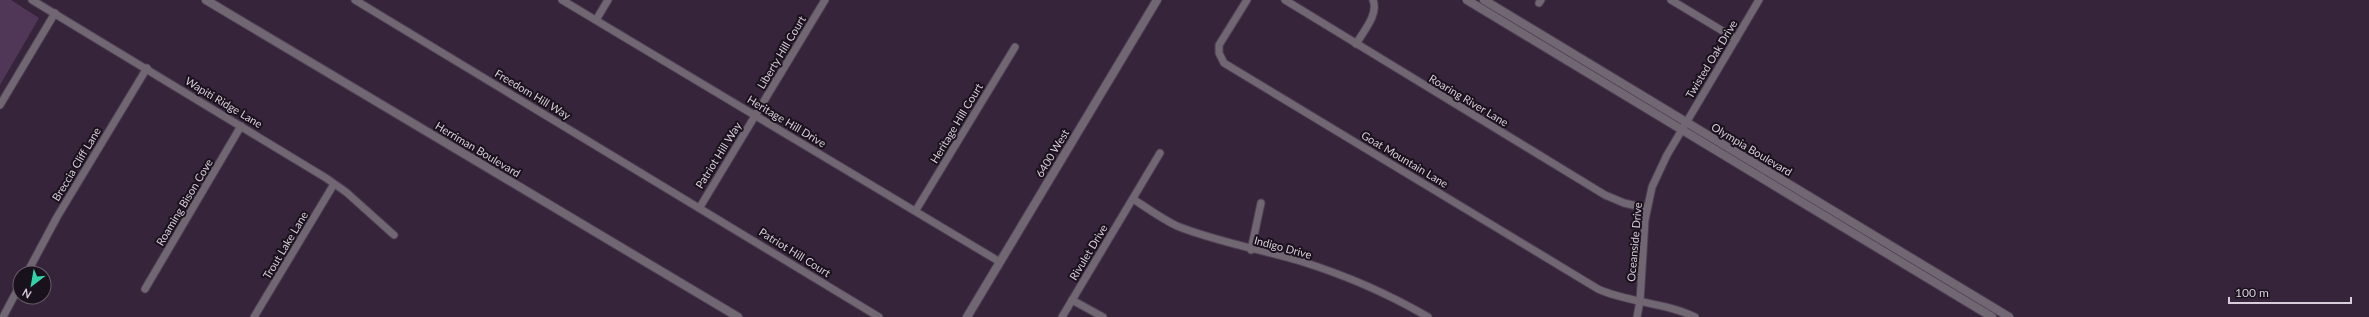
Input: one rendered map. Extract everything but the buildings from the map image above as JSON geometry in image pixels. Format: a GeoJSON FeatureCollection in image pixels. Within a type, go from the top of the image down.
{"type":"FeatureCollection","features":[{"type":"Feature","properties":{"kind":"street","name":"Wapiti Ridge Lane"},"geometry":{"type":"LineString","coordinates":[[32,0],[147,68],[334,184],[394,235]]}},
{"type":"Feature","properties":{"kind":"street","name":"Herriman Boulevard"},"geometry":{"type":"LineString","coordinates":[[206,0],[738,317]]}},
{"type":"Feature","properties":{"kind":"street","name":"Freedom Hill Way"},"geometry":{"type":"LineString","coordinates":[[355,0],[700,207]]}},
{"type":"Feature","properties":{"kind":"street","name":"Heritage Hill Drive"},"geometry":{"type":"LineString","coordinates":[[562,0],[916,210],[1000,262]]}},
{"type":"Feature","properties":{"kind":"street"},"geometry":{"type":"LineString","coordinates":[[596,20],[608,0]]}},
{"type":"Feature","properties":{"kind":"street","name":"Liberty Hill Court"},"geometry":{"type":"LineString","coordinates":[[756,116],[825,0]]}},
{"type":"Feature","properties":{"kind":"street","name":"6400 West"},"geometry":{"type":"LineString","coordinates":[[967,317],[1157,0]]}},
{"type":"Feature","properties":{"kind":"street","name":"Goat Mountain Lane"},"geometry":{"type":"LineString","coordinates":[[1247,0],[1219,45],[1219,53],[1224,63],[1598,289],[1616,296],[1668,306],[1695,317]]}},
{"type":"Feature","properties":{"kind":"street","name":"Roaring River Lane"},"geometry":{"type":"LineString","coordinates":[[1285,0],[1611,198],[1646,208]]}},
{"type":"Feature","properties":{"kind":"street"},"geometry":{"type":"LineString","coordinates":[[1356,44],[1374,11],[1373,0]]}},
{"type":"Feature","properties":{"kind":"street","name":"Olympia Boulevard"},"geometry":{"type":"LineString","coordinates":[[1467,0],[1992,317]]}},
{"type":"Feature","properties":{"kind":"street","name":"Olympia Boulevard"},"geometry":{"type":"LineString","coordinates":[[1484,0],[2009,317]]}},
{"type":"Feature","properties":{"kind":"street"},"geometry":{"type":"LineString","coordinates":[[1671,0],[1736,39]]}},
{"type":"Feature","properties":{"kind":"street","name":"Twisted Oak Drive"},"geometry":{"type":"LineString","coordinates":[[1695,108],[1759,0]]}},
{"type":"Feature","properties":{"kind":"street"},"geometry":{"type":"LineString","coordinates":[[0,105],[55,13]]}},
{"type":"Feature","properties":{"kind":"street","name":"Heritage Hill Court"},"geometry":{"type":"LineString","coordinates":[[916,210],[1015,47]]}},
{"type":"Feature","properties":{"kind":"street","name":"Breccia Cliff Lane"},"geometry":{"type":"LineString","coordinates":[[31,265],[58,217],[147,68]]}},
{"type":"Feature","properties":{"kind":"street","name":"Oceanside Drive"},"geometry":{"type":"LineString","coordinates":[[1637,317],[1640,301],[1646,208],[1656,177],[1695,108]]}},
{"type":"Feature","properties":{"kind":"street","name":"Patriot Hill Way"},"geometry":{"type":"LineString","coordinates":[[700,207],[756,116]]}},
{"type":"Feature","properties":{"kind":"street","name":"Roaming Bison Cove"},"geometry":{"type":"LineString","coordinates":[[145,289],[241,126]]}},
{"type":"Feature","properties":{"kind":"street","name":"Rivulet Drive"},"geometry":{"type":"LineString","coordinates":[[1062,317],[1160,153]]}},
{"type":"Feature","properties":{"kind":"street","name":"Trout Lake Lane"},"geometry":{"type":"LineString","coordinates":[[254,317],[334,184]]}},
{"type":"Feature","properties":{"kind":"street","name":"Indigo Drive"},"geometry":{"type":"LineString","coordinates":[[1133,199],[1176,225],[1232,245],[1299,261],[1358,281],[1400,300],[1428,317]]}},
{"type":"Feature","properties":{"kind":"street"},"geometry":{"type":"LineString","coordinates":[[1251,250],[1261,203]]}},
{"type":"Feature","properties":{"kind":"street","name":"Patriot Hill Court"},"geometry":{"type":"LineString","coordinates":[[700,207],[879,317]]}},
{"type":"Feature","properties":{"kind":"street"},"geometry":{"type":"LineString","coordinates":[[1072,300],[1103,317]]}},
{"type":"Feature","properties":{"kind":"street"},"geometry":{"type":"LineString","coordinates":[[3,317],[12,301]]}},
{"type":"Feature","properties":{"kind":"shaded area"},"geometry":{"type":"Polygon","coordinates":[[[0,0],[11,0],[39,18],[0,85],[0,0]]]}}]}
